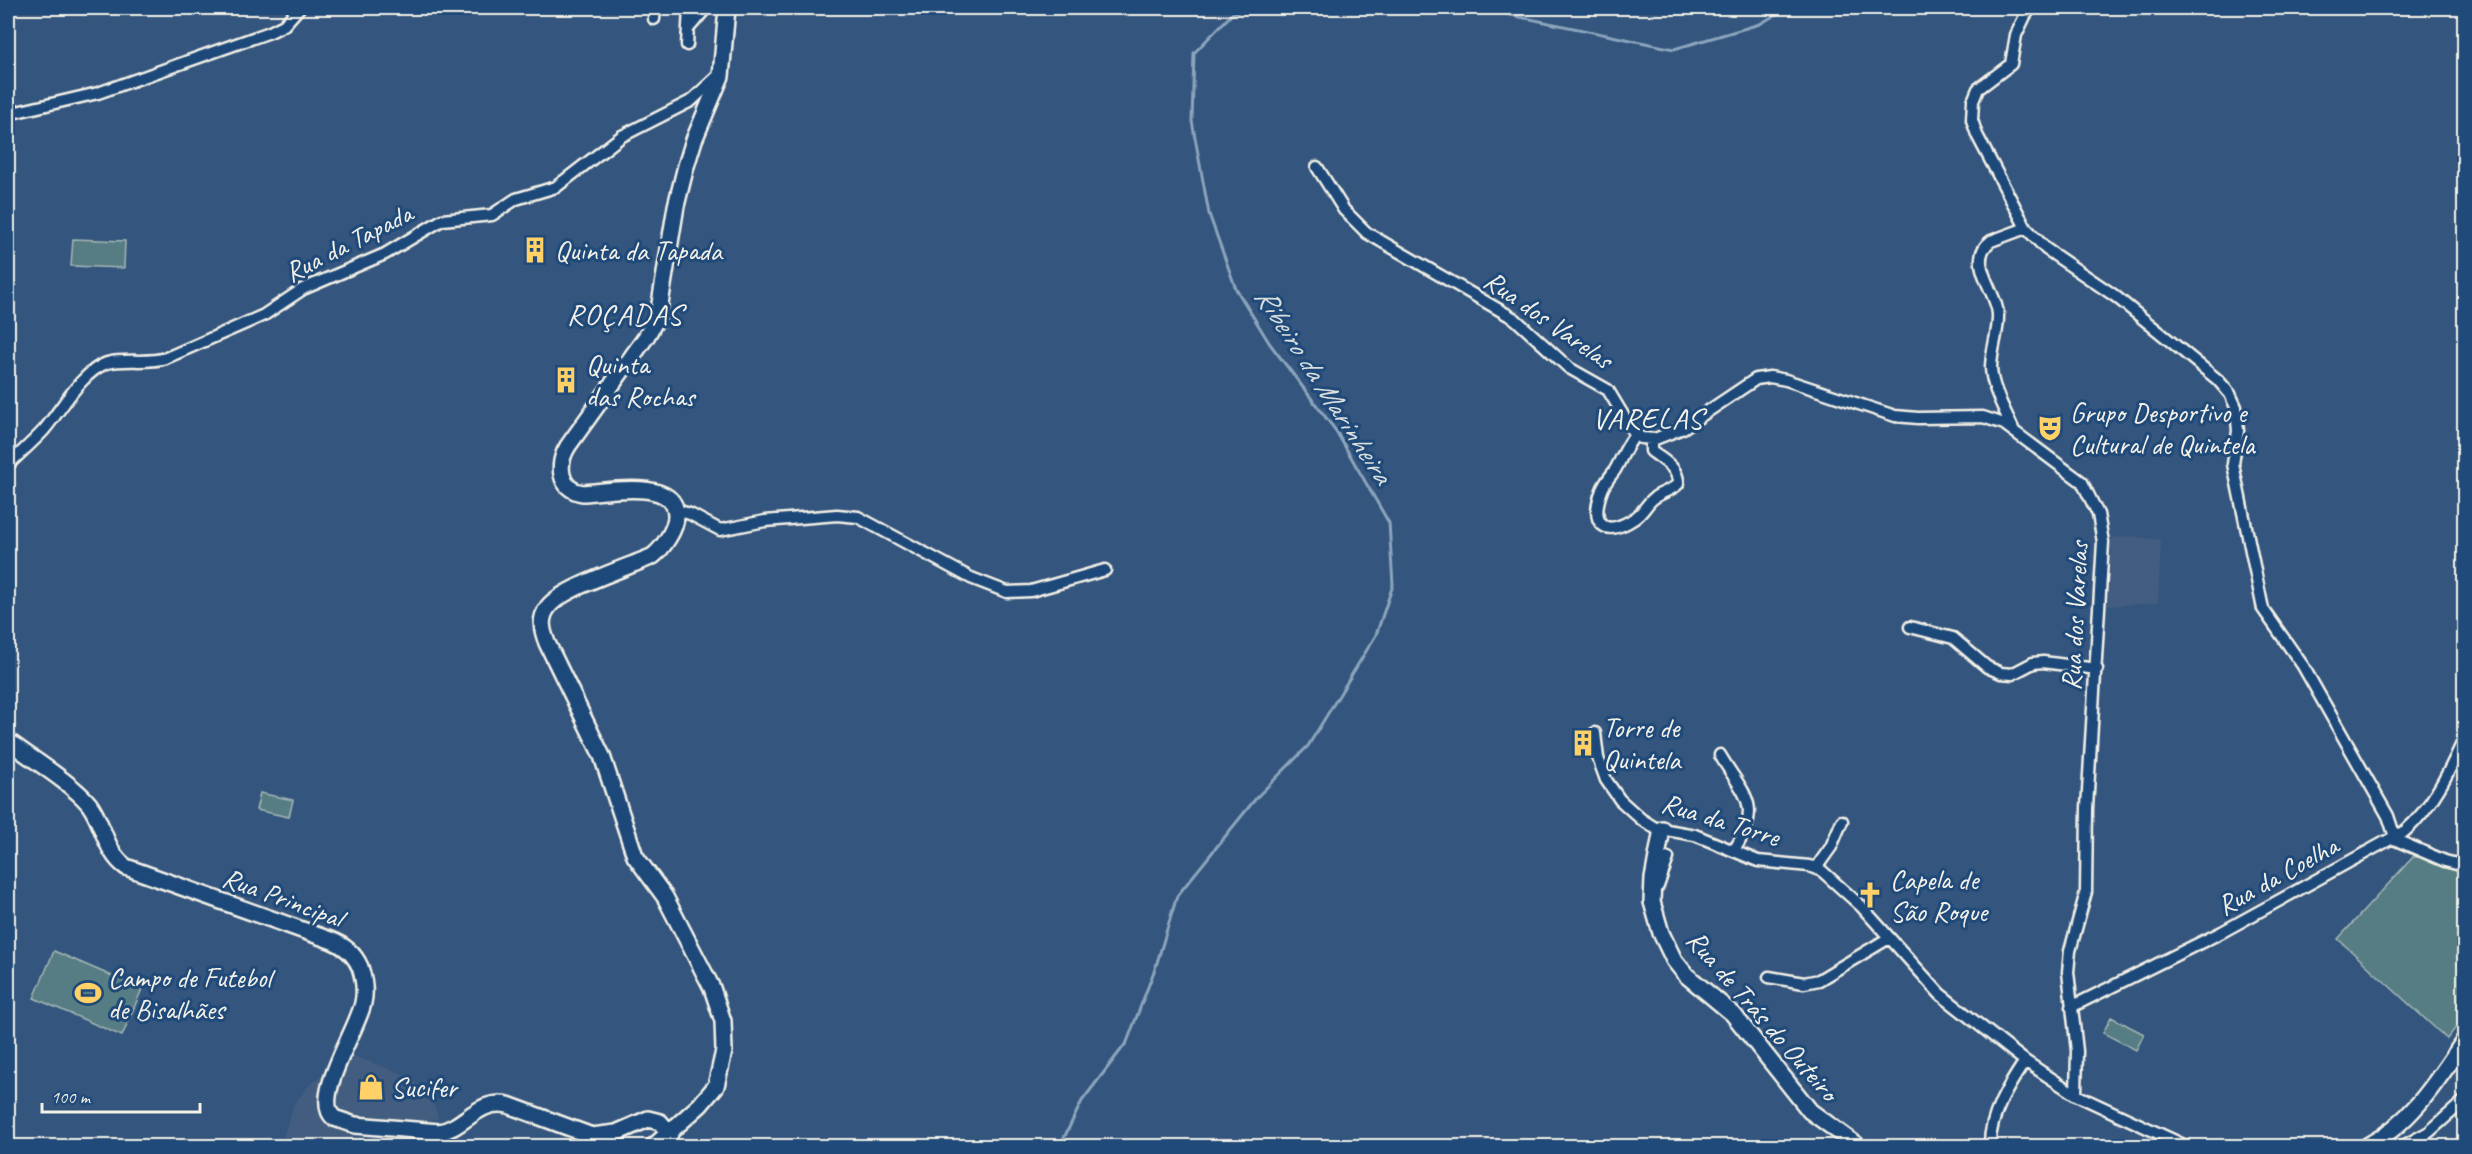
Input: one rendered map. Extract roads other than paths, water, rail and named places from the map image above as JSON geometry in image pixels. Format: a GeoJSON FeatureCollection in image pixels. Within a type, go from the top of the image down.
{"type":"FeatureCollection","features":[{"type":"Feature","properties":{"kind":"street"},"geometry":{"type":"LineString","coordinates":[[8,114],[98,93],[270,33],[284,25],[299,8]]}},
{"type":"Feature","properties":{"kind":"street"},"geometry":{"type":"LineString","coordinates":[[654,19],[655,8]]}},
{"type":"Feature","properties":{"kind":"street"},"geometry":{"type":"LineString","coordinates":[[687,45],[691,8],[700,10],[706,8]]}},
{"type":"Feature","properties":{"kind":"street"},"geometry":{"type":"LineString","coordinates":[[688,29],[706,8]]}},
{"type":"Feature","properties":{"kind":"street"},"geometry":{"type":"LineString","coordinates":[[727,8],[722,72],[717,89],[694,140],[686,166],[676,206],[656,320],[568,446],[561,460],[564,480],[574,492],[583,494],[647,489],[667,499],[676,510],[690,514],[720,530],[765,521],[837,515],[858,517],[964,575],[1007,592],[1031,591],[1105,570]]}},
{"type":"Feature","properties":{"kind":"street"},"geometry":{"type":"LineString","coordinates":[[2031,8],[2015,38],[2011,64],[1980,87],[1974,98],[1972,114],[1976,132],[2026,228],[2046,249],[2115,296],[2224,386],[2233,398],[2238,426],[2233,464],[2263,609],[2305,670],[2388,816],[2394,837],[2402,843],[2464,866]]}},
{"type":"Feature","properties":{"kind":"street","name":"Rua da Tapada"},"geometry":{"type":"LineString","coordinates":[[8,465],[41,434],[85,379],[102,365],[166,358],[264,315],[303,289],[385,254],[445,219],[489,215],[516,199],[556,187],[622,136],[691,101],[722,72]]}},
{"type":"Feature","properties":{"kind":"street","name":"Rua dos Varelas"},"geometry":{"type":"LineString","coordinates":[[1317,167],[1344,210],[1367,233],[1515,319],[1569,368],[1608,390],[1636,434]]}},
{"type":"Feature","properties":{"kind":"street"},"geometry":{"type":"LineString","coordinates":[[2013,429],[1992,375],[1998,311],[1985,279],[1982,256],[1986,245],[1991,241],[2026,228]]}},
{"type":"Feature","properties":{"kind":"street","name":"Rua dos Varelas"},"geometry":{"type":"LineString","coordinates":[[1651,440],[1667,436],[1683,428],[1749,382],[1770,376],[1895,416],[1983,417],[1998,421],[2013,429],[2076,475],[2087,489],[2098,514],[2103,542],[2097,669],[2086,808],[2086,892],[2070,951],[2068,972],[2077,1051],[2076,1095]]}},
{"type":"Feature","properties":{"kind":"street"},"geometry":{"type":"LineString","coordinates":[[1636,434],[1651,440],[1651,451],[1672,467],[1678,477],[1678,484],[1655,497],[1633,520],[1614,528],[1605,528],[1600,524],[1597,515],[1600,495],[1626,447],[1636,434]]}},
{"type":"Feature","properties":{"kind":"street"},"geometry":{"type":"LineString","coordinates":[[654,1146],[670,1134],[707,1098],[716,1086],[722,1068],[725,1044],[721,1012],[712,988],[662,893],[634,856],[602,756],[547,643],[542,624],[547,608],[560,597],[655,554],[674,526],[676,510]]}},
{"type":"Feature","properties":{"kind":"street"},"geometry":{"type":"LineString","coordinates":[[1910,627],[1953,638],[1987,667],[2001,673],[2012,674],[2038,662],[2097,669]]}},
{"type":"Feature","properties":{"kind":"street","name":"Rua da Torre"},"geometry":{"type":"LineString","coordinates":[[1595,734],[1598,758],[1614,792],[1641,819],[1655,828],[1695,834],[1764,862],[1816,868]]}},
{"type":"Feature","properties":{"kind":"street","name":"Rua da Coelha"},"geometry":{"type":"LineString","coordinates":[[2072,1007],[2222,932],[2394,837],[2411,825],[2427,806],[2444,779],[2464,739]]}},
{"type":"Feature","properties":{"kind":"street","name":"Rua Principal"},"geometry":{"type":"LineString","coordinates":[[8,741],[86,800],[96,815],[113,853],[126,867],[330,940],[345,947],[354,956],[363,976],[364,997],[358,1018],[329,1086],[327,1106],[334,1118],[355,1125],[439,1132],[447,1130],[480,1108],[499,1103],[592,1136],[616,1133],[648,1119],[660,1122],[670,1134]]}},
{"type":"Feature","properties":{"kind":"street"},"geometry":{"type":"LineString","coordinates":[[1720,755],[1744,795],[1750,815],[1747,829],[1735,849]]}},
{"type":"Feature","properties":{"kind":"street"},"geometry":{"type":"LineString","coordinates":[[1842,821],[1831,847],[1816,868],[1834,880],[1940,994],[2025,1061],[2076,1095],[2186,1146]]}},
{"type":"Feature","properties":{"kind":"street","name":"Rua de Trás do Outeiro"},"geometry":{"type":"LineString","coordinates":[[1662,829],[1652,890],[1654,914],[1664,939],[1680,968],[1733,1014],[1804,1105],[1827,1126],[1858,1146]]}},
{"type":"Feature","properties":{"kind":"street"},"geometry":{"type":"LineString","coordinates":[[1664,939],[1659,924],[1658,884],[1668,858]]}},
{"type":"Feature","properties":{"kind":"street"},"geometry":{"type":"LineString","coordinates":[[1769,977],[1804,983],[1819,980],[1889,938]]}},
{"type":"Feature","properties":{"kind":"street"},"geometry":{"type":"LineString","coordinates":[[2367,1146],[2387,1134],[2415,1109],[2464,1041]]}},
{"type":"Feature","properties":{"kind":"street"},"geometry":{"type":"LineString","coordinates":[[1990,1146],[1990,1132],[1997,1112],[2025,1061]]}},
{"type":"Feature","properties":{"kind":"street"},"geometry":{"type":"LineString","coordinates":[[2403,1146],[2429,1132],[2464,1101]]}},
{"type":"Feature","properties":{"kind":"waterway","name":"Ribeiro da Marinheira"},"geometry":{"type":"LineString","coordinates":[[1060,1146],[1082,1101],[1127,1042],[1156,966],[1177,896],[1257,797],[1308,746],[1376,635],[1393,585],[1389,523],[1336,431],[1270,344],[1236,289],[1209,214],[1192,121],[1194,53],[1232,14],[1249,8]]}},
{"type":"Feature","properties":{"kind":"waterway","name":"Ribeiro da Marinheira"},"geometry":{"type":"LineString","coordinates":[[1477,8],[1674,49],[1760,24],[1787,8]]}},
{"type":"Feature","properties":{"kind":"place","name":"Quinta da Tapada"},"geometry":{"type":"Point","coordinates":[535,250]}},
{"type":"Feature","properties":{"kind":"place","name":"Quinta das Rochas"},"geometry":{"type":"Point","coordinates":[566,380]}},
{"type":"Feature","properties":{"kind":"place","name":"Grupo Desportivo e Cultural de Quintela"},"geometry":{"type":"Point","coordinates":[2050,428]}},
{"type":"Feature","properties":{"kind":"place","name":"Torre de Quintela"},"geometry":{"type":"Point","coordinates":[1583,743]}},
{"type":"Feature","properties":{"kind":"place","name":"Capela de São Roque"},"geometry":{"type":"Point","coordinates":[1870,895]}},
{"type":"Feature","properties":{"kind":"place","name":"Campo de Futebol de Bisalhães"},"geometry":{"type":"Point","coordinates":[88,993]}},
{"type":"Feature","properties":{"kind":"place","name":"Sucifer"},"geometry":{"type":"Point","coordinates":[371,1087]}},
{"type":"Feature","properties":{"kind":"district","name":"ROÇADAS"},"geometry":{"type":"Point","coordinates":[625,314]}},
{"type":"Feature","properties":{"kind":"district","name":"VARELAS"},"geometry":{"type":"Point","coordinates":[1648,418]}}]}
